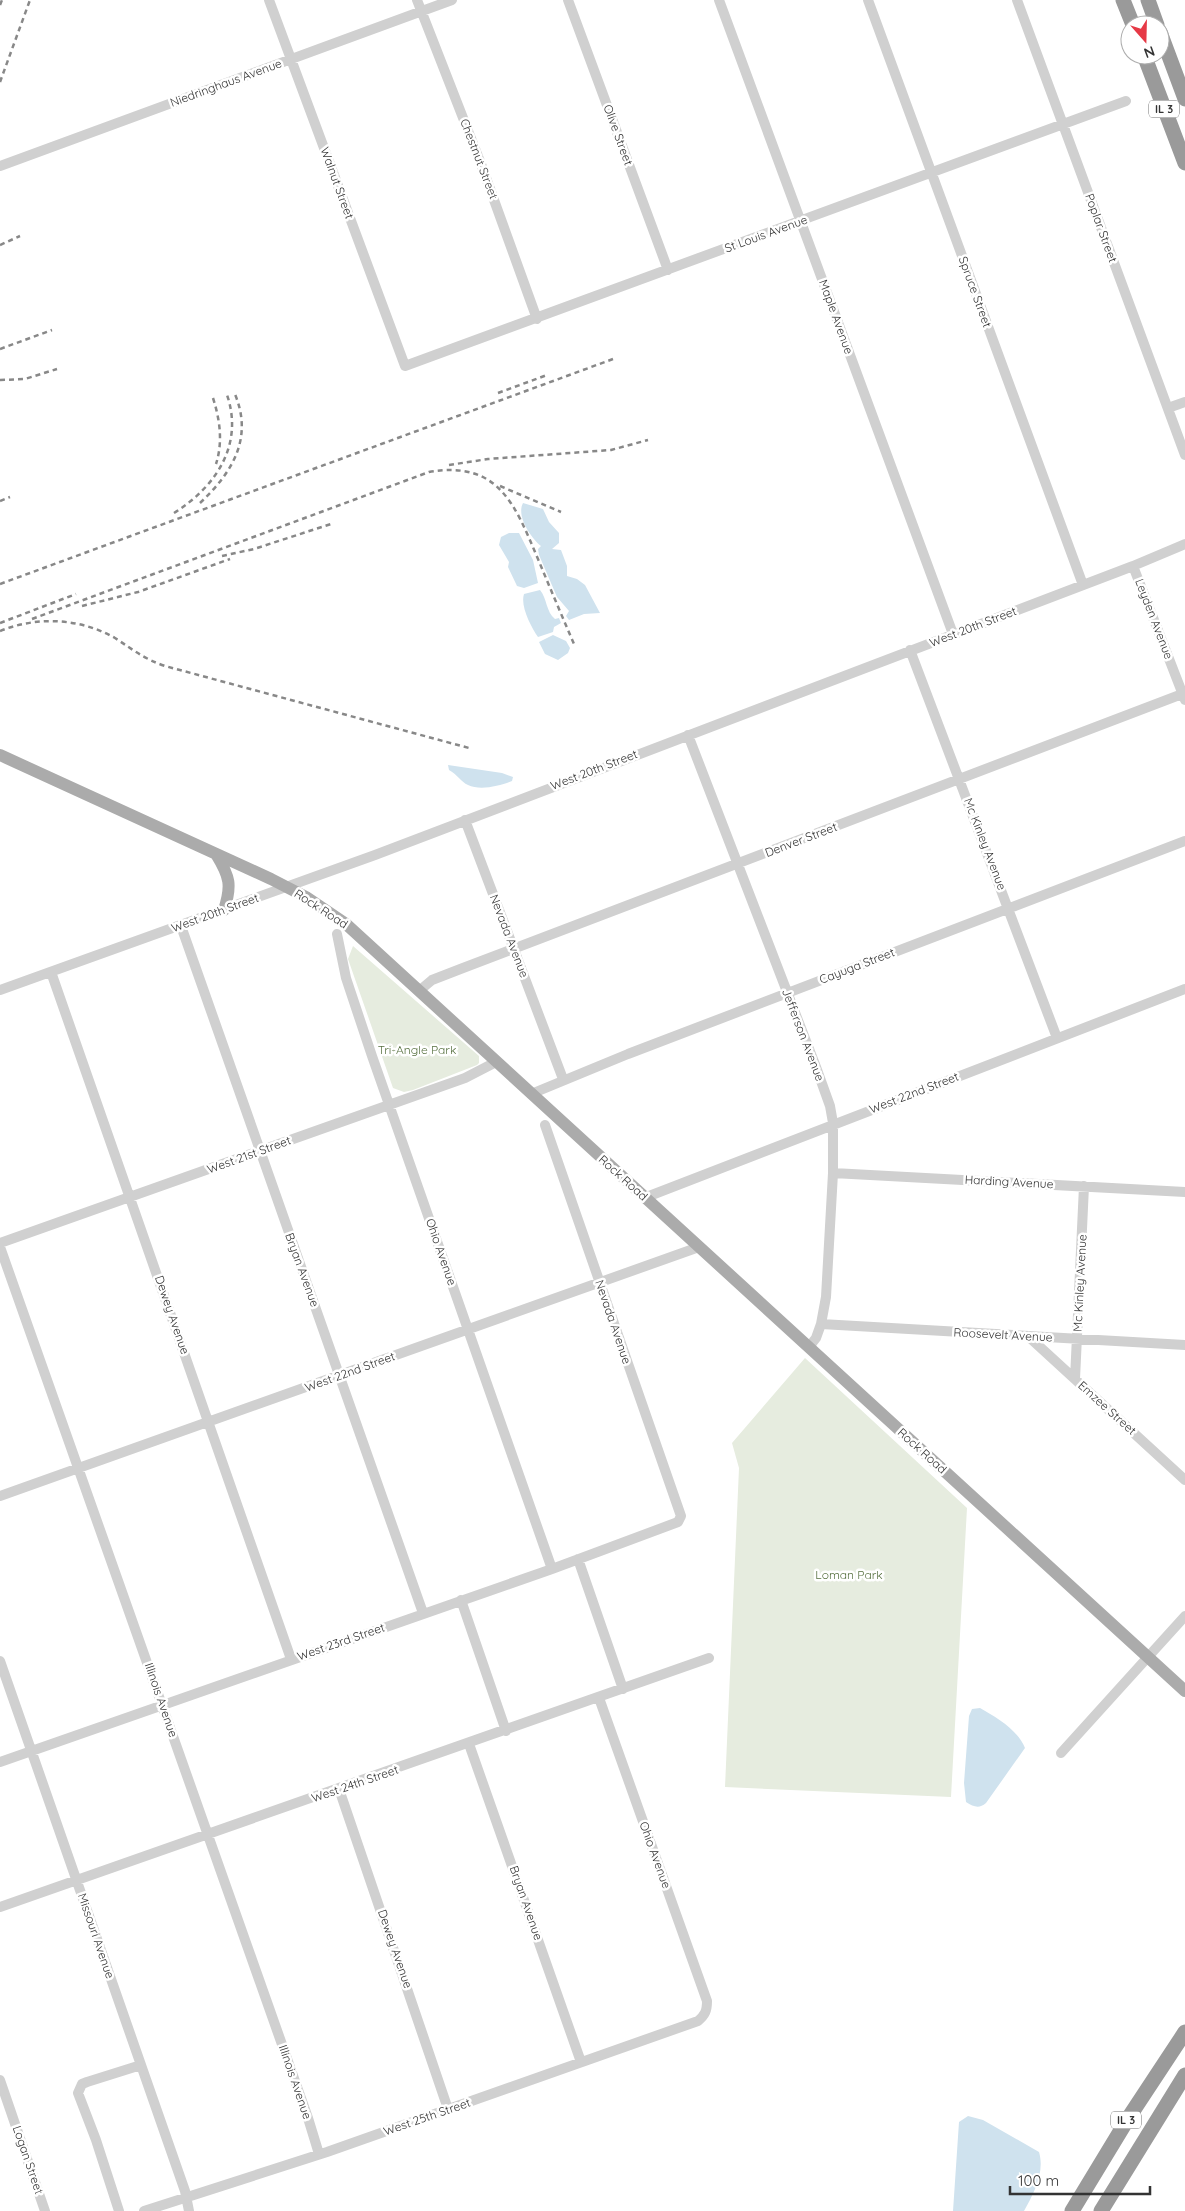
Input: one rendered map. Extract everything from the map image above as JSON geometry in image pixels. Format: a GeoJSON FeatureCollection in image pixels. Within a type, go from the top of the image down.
{"type":"FeatureCollection","features":[{"type":"Feature","properties":{"kind":"highway"},"geometry":{"type":"LineString","coordinates":[[1124,0],[1129,15]]}},
{"type":"Feature","properties":{"kind":"highway"},"geometry":{"type":"LineString","coordinates":[[1148,0],[1153,15]]}},
{"type":"Feature","properties":{"kind":"highway","name":"IL 3"},"geometry":{"type":"LineString","coordinates":[[1170,59],[1185,99]]}},
{"type":"Feature","properties":{"kind":"highway","name":"IL 3"},"geometry":{"type":"LineString","coordinates":[[1148,65],[1185,164]]}},
{"type":"Feature","properties":{"kind":"highway","name":"IL 3"},"geometry":{"type":"LineString","coordinates":[[1072,2211],[1128,2117],[1185,2032]]}},
{"type":"Feature","properties":{"kind":"highway","name":"IL 3"},"geometry":{"type":"LineString","coordinates":[[1101,2211],[1185,2074]]}},
{"type":"Feature","properties":{"kind":"main road","name":"Rock Road"},"geometry":{"type":"LineString","coordinates":[[0,755],[287,887],[313,901],[346,924],[1185,1691]]}},
{"type":"Feature","properties":{"kind":"main road"},"geometry":{"type":"LineString","coordinates":[[216,854],[226,870],[230,882],[229,894],[224,910]]}},
{"type":"Feature","properties":{"kind":"street","name":"Walnut Street"},"geometry":{"type":"LineString","coordinates":[[269,0],[405,366]]}},
{"type":"Feature","properties":{"kind":"street","name":"Chestnut Street"},"geometry":{"type":"LineString","coordinates":[[417,0],[537,319]]}},
{"type":"Feature","properties":{"kind":"street","name":"Niedringhaus Avenue"},"geometry":{"type":"LineString","coordinates":[[0,166],[452,0]]}},
{"type":"Feature","properties":{"kind":"street","name":"Olive Street"},"geometry":{"type":"LineString","coordinates":[[568,0],[668,270]]}},
{"type":"Feature","properties":{"kind":"street","name":"Maple Avenue"},"geometry":{"type":"LineString","coordinates":[[719,0],[952,634]]}},
{"type":"Feature","properties":{"kind":"street","name":"Spruce Street"},"geometry":{"type":"LineString","coordinates":[[868,0],[1083,585]]}},
{"type":"Feature","properties":{"kind":"street","name":"Poplar Street"},"geometry":{"type":"LineString","coordinates":[[1017,0],[1185,455]]}},
{"type":"Feature","properties":{"kind":"street","name":"St Louis Avenue"},"geometry":{"type":"LineString","coordinates":[[405,366],[1126,101]]}},
{"type":"Feature","properties":{"kind":"street"},"geometry":{"type":"LineString","coordinates":[[1168,408],[1185,402]]}},
{"type":"Feature","properties":{"kind":"street","name":"West 20th Street"},"geometry":{"type":"LineString","coordinates":[[0,990],[287,887],[1133,566],[1185,544]]}},
{"type":"Feature","properties":{"kind":"street","name":"Leyden Avenue"},"geometry":{"type":"LineString","coordinates":[[1133,566],[1184,696]]}},
{"type":"Feature","properties":{"kind":"street","name":"Mc Kinley Avenue"},"geometry":{"type":"LineString","coordinates":[[910,650],[1057,1038]]}},
{"type":"Feature","properties":{"kind":"street","name":"Denver Street"},"geometry":{"type":"LineString","coordinates":[[419,991],[432,980],[514,948],[1184,696]]}},
{"type":"Feature","properties":{"kind":"street","name":"Jefferson Avenue"},"geometry":{"type":"LineString","coordinates":[[688,734],[788,992],[821,1082],[833,1124],[830,1255],[826,1297],[821,1324],[816,1338],[809,1347]]}},
{"type":"Feature","properties":{"kind":"street","name":"Nevada Avenue"},"geometry":{"type":"LineString","coordinates":[[465,820],[564,1079]]}},
{"type":"Feature","properties":{"kind":"street","name":"Cayuga Street"},"geometry":{"type":"LineString","coordinates":[[531,1094],[564,1079],[788,992],[1185,841]]}},
{"type":"Feature","properties":{"kind":"street","name":"Bryan Avenue"},"geometry":{"type":"LineString","coordinates":[[181,926],[259,1152],[423,1613]]}},
{"type":"Feature","properties":{"kind":"street","name":"Ohio Avenue"},"geometry":{"type":"LineString","coordinates":[[337,934],[346,978],[552,1569]]}},
{"type":"Feature","properties":{"kind":"street","name":"Dewey Avenue"},"geometry":{"type":"LineString","coordinates":[[51,972],[131,1197],[290,1659]]}},
{"type":"Feature","properties":{"kind":"street","name":"West 22nd Street"},"geometry":{"type":"LineString","coordinates":[[644,1198],[1185,989]]}},
{"type":"Feature","properties":{"kind":"street","name":"West 21st Street"},"geometry":{"type":"LineString","coordinates":[[0,1243],[465,1078],[496,1062]]}},
{"type":"Feature","properties":{"kind":"street","name":"Nevada Avenue"},"geometry":{"type":"LineString","coordinates":[[545,1125],[678,1507],[680,1520]]}},
{"type":"Feature","properties":{"kind":"street","name":"Harding Avenue"},"geometry":{"type":"LineString","coordinates":[[833,1173],[1185,1192]]}},
{"type":"Feature","properties":{"kind":"street","name":"Mc Kinley Avenue"},"geometry":{"type":"LineString","coordinates":[[1075,1380],[1084,1186]]}},
{"type":"Feature","properties":{"kind":"street","name":"Illinois Avenue"},"geometry":{"type":"LineString","coordinates":[[0,1247],[319,2154]]}},
{"type":"Feature","properties":{"kind":"street","name":"West 22nd Street"},"geometry":{"type":"LineString","coordinates":[[0,1496],[600,1284],[699,1247]]}},
{"type":"Feature","properties":{"kind":"street","name":"Roosevelt Avenue"},"geometry":{"type":"LineString","coordinates":[[821,1324],[1185,1345]]}},
{"type":"Feature","properties":{"kind":"street","name":"Emzee Street"},"geometry":{"type":"LineString","coordinates":[[1029,1337],[1185,1480]]}},
{"type":"Feature","properties":{"kind":"street","name":"West 23rd Street"},"geometry":{"type":"LineString","coordinates":[[0,1762],[290,1659],[552,1569],[680,1520]]}},
{"type":"Feature","properties":{"kind":"street"},"geometry":{"type":"LineString","coordinates":[[578,1559],[623,1689]]}},
{"type":"Feature","properties":{"kind":"street"},"geometry":{"type":"LineString","coordinates":[[461,1600],[506,1731]]}},
{"type":"Feature","properties":{"kind":"street"},"geometry":{"type":"LineString","coordinates":[[1061,1753],[1185,1616]]}},
{"type":"Feature","properties":{"kind":"street","name":"West 24th Street"},"geometry":{"type":"LineString","coordinates":[[0,1907],[469,1744],[709,1658]]}},
{"type":"Feature","properties":{"kind":"street","name":"Missouri Avenue"},"geometry":{"type":"LineString","coordinates":[[0,1661],[142,2065],[187,2197],[189,2211]]}},
{"type":"Feature","properties":{"kind":"street","name":"Ohio Avenue"},"geometry":{"type":"LineString","coordinates":[[599,1698],[707,2002],[705,2014]]}},
{"type":"Feature","properties":{"kind":"street","name":"Bryan Avenue"},"geometry":{"type":"LineString","coordinates":[[469,1744],[581,2062]]}},
{"type":"Feature","properties":{"kind":"street","name":"Dewey Avenue"},"geometry":{"type":"LineString","coordinates":[[339,1789],[448,2109]]}},
{"type":"Feature","properties":{"kind":"street","name":"West 25th Street"},"geometry":{"type":"LineString","coordinates":[[144,2211],[319,2154],[448,2109],[698,2021],[705,2014]]}},
{"type":"Feature","properties":{"kind":"street"},"geometry":{"type":"LineString","coordinates":[[119,2211],[96,2140],[78,2093],[82,2084],[142,2065]]}},
{"type":"Feature","properties":{"kind":"street","name":"Logan Street"},"geometry":{"type":"LineString","coordinates":[[0,2080],[45,2211]]}},
{"type":"Feature","properties":{"kind":"green space","name":"Tri-Angle Park"},"geometry":{"type":"Polygon","coordinates":[[[353,946],[479,1056],[479,1063],[413,1090],[404,1092],[393,1088],[348,959],[353,946]]]}},
{"type":"Feature","properties":{"kind":"green space","name":"Loman Park"},"geometry":{"type":"Polygon","coordinates":[[[805,1358],[967,1508],[951,1797],[725,1787],[739,1468],[732,1443],[805,1358]]]}},
{"type":"Feature","properties":{"kind":"water"},"geometry":{"type":"Polygon","coordinates":[[[523,503],[543,509],[549,522],[559,533],[559,543],[552,549],[561,550],[567,566],[567,576],[577,579],[585,585],[600,613],[584,614],[569,620],[566,616],[569,611],[557,597],[539,555],[538,549],[541,546],[533,538],[523,520],[521,508],[523,503]]]}},
{"type":"Feature","properties":{"kind":"water"},"geometry":{"type":"Polygon","coordinates":[[[509,533],[519,533],[533,560],[538,583],[524,588],[517,586],[508,567],[509,562],[499,545],[501,537],[509,533]]]}},
{"type":"Feature","properties":{"kind":"water"},"geometry":{"type":"Polygon","coordinates":[[[540,590],[550,613],[555,619],[559,618],[561,623],[554,627],[553,632],[538,637],[527,616],[523,599],[524,594],[540,590]]]}},
{"type":"Feature","properties":{"kind":"water"},"geometry":{"type":"Polygon","coordinates":[[[553,635],[566,641],[570,648],[568,653],[558,660],[545,654],[539,642],[553,635]]]}},
{"type":"Feature","properties":{"kind":"water"},"geometry":{"type":"Polygon","coordinates":[[[448,765],[502,773],[513,777],[512,781],[496,786],[478,788],[466,784],[449,770],[448,765]]]}},
{"type":"Feature","properties":{"kind":"water"},"geometry":{"type":"Polygon","coordinates":[[[980,1708],[1012,1730],[1022,1741],[1025,1748],[986,1803],[976,1807],[966,1802],[964,1783],[969,1716],[972,1709],[980,1708]]]}},
{"type":"Feature","properties":{"kind":"water"},"geometry":{"type":"Polygon","coordinates":[[[968,2116],[983,2120],[1039,2152],[1040,2175],[1035,2190],[1024,2211],[953,2211],[959,2122],[968,2116]]]}},
{"type":"Feature","properties":{"kind":"railway"},"geometry":{"type":"LineString","coordinates":[[0,5],[2,0]]}},
{"type":"Feature","properties":{"kind":"railway"},"geometry":{"type":"LineString","coordinates":[[0,82],[30,0]]}},
{"type":"Feature","properties":{"kind":"railway"},"geometry":{"type":"LineString","coordinates":[[0,245],[20,236]]}},
{"type":"Feature","properties":{"kind":"railway"},"geometry":{"type":"LineString","coordinates":[[0,349],[52,330]]}},
{"type":"Feature","properties":{"kind":"railway"},"geometry":{"type":"LineString","coordinates":[[0,584],[613,359]]}},
{"type":"Feature","properties":{"kind":"railway"},"geometry":{"type":"LineString","coordinates":[[0,380],[25,379],[57,369]]}},
{"type":"Feature","properties":{"kind":"railway"},"geometry":{"type":"LineString","coordinates":[[498,393],[547,375]]}},
{"type":"Feature","properties":{"kind":"railway"},"geometry":{"type":"LineString","coordinates":[[174,513],[203,490],[223,462],[229,446],[232,429],[231,411],[226,392]]}},
{"type":"Feature","properties":{"kind":"railway"},"geometry":{"type":"LineString","coordinates":[[200,503],[222,479],[237,453],[241,439],[242,424],[240,408],[234,392]]}},
{"type":"Feature","properties":{"kind":"railway"},"geometry":{"type":"LineString","coordinates":[[213,398],[220,431],[216,464]]}},
{"type":"Feature","properties":{"kind":"railway"},"geometry":{"type":"LineString","coordinates":[[449,465],[488,459],[611,450],[648,440]]}},
{"type":"Feature","properties":{"kind":"railway"},"geometry":{"type":"LineString","coordinates":[[32,619],[429,472],[453,470],[472,473],[488,480],[501,491],[512,505],[530,539],[574,644]]}},
{"type":"Feature","properties":{"kind":"railway"},"geometry":{"type":"LineString","coordinates":[[500,486],[561,512]]}},
{"type":"Feature","properties":{"kind":"railway"},"geometry":{"type":"LineString","coordinates":[[0,501],[10,497]]}},
{"type":"Feature","properties":{"kind":"railway"},"geometry":{"type":"LineString","coordinates":[[222,556],[254,549],[334,523]]}},
{"type":"Feature","properties":{"kind":"railway"},"geometry":{"type":"LineString","coordinates":[[82,606],[138,592],[230,559]]}},
{"type":"Feature","properties":{"kind":"railway"},"geometry":{"type":"LineString","coordinates":[[0,623],[76,594]]}},
{"type":"Feature","properties":{"kind":"railway"},"geometry":{"type":"LineString","coordinates":[[0,631],[14,626],[43,621],[58,621],[87,626],[102,631],[144,657],[165,666],[469,748]]}}]}
